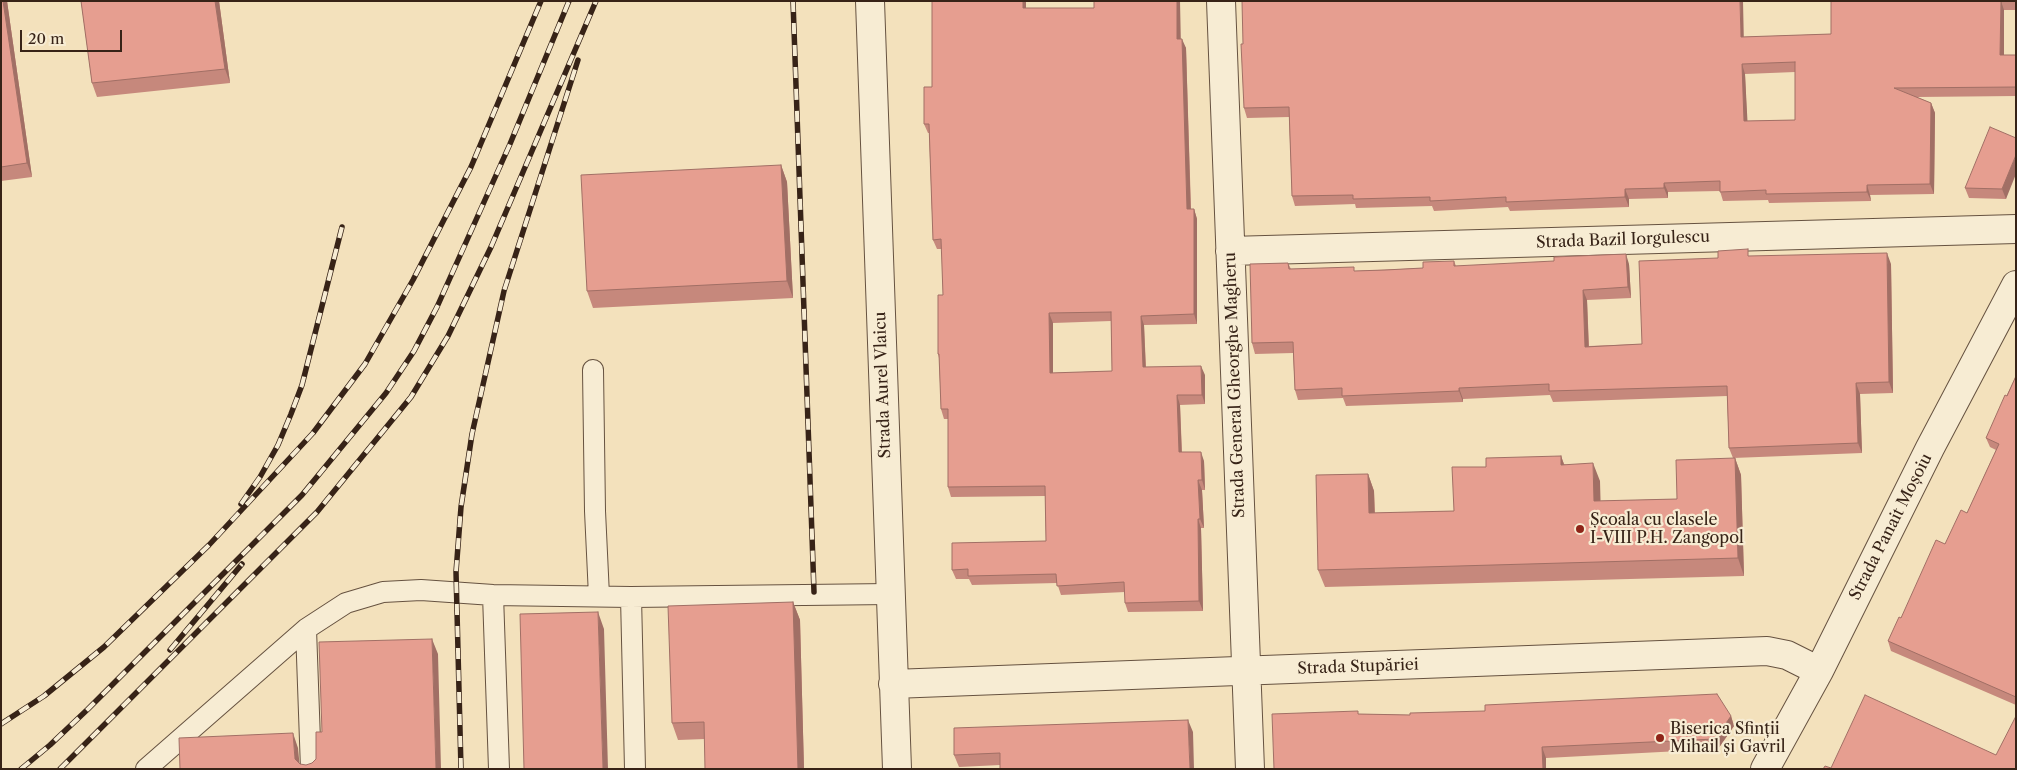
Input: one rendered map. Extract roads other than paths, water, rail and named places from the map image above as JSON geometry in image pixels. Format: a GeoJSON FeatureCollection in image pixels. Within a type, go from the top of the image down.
{"type":"FeatureCollection","features":[{"type":"Feature","properties":{"kind":"street","name":"Strada Aurel Vlaicu"},"geometry":{"type":"LineString","coordinates":[[870,1],[897,769]]}},
{"type":"Feature","properties":{"kind":"street","name":"Strada General Gheorghe Magheru"},"geometry":{"type":"LineString","coordinates":[[1221,1],[1250,769]]}},
{"type":"Feature","properties":{"kind":"street","name":"Strada Bazil Iorgulescu"},"geometry":{"type":"LineString","coordinates":[[1230,251],[2016,229]]}},
{"type":"Feature","properties":{"kind":"street","name":"Strada Panait Moșoiu"},"geometry":{"type":"LineString","coordinates":[[1765,769],[1818,671],[1930,448],[2016,284]]}},
{"type":"Feature","properties":{"kind":"street","name":"Strada Stupăriei"},"geometry":{"type":"LineString","coordinates":[[893,684],[1767,651],[1787,655],[1818,671]]}},
{"type":"Feature","properties":{"kind":"lane"},"geometry":{"type":"LineString","coordinates":[[593,370],[595,511],[599,596]]}},
{"type":"Feature","properties":{"kind":"lane"},"geometry":{"type":"LineString","coordinates":[[146,769],[167,760],[306,629],[346,603],[382,592],[421,590],[493,595],[631,597],[890,594]]}},
{"type":"Feature","properties":{"kind":"lane"},"geometry":{"type":"LineString","coordinates":[[493,595],[499,769]]}},
{"type":"Feature","properties":{"kind":"lane"},"geometry":{"type":"LineString","coordinates":[[631,597],[635,769]]}},
{"type":"Feature","properties":{"kind":"lane"},"geometry":{"type":"LineString","coordinates":[[306,629],[312,769]]}},
{"type":"Feature","properties":{"kind":"railway"},"geometry":{"type":"LineString","coordinates":[[1,724],[44,696],[104,647],[209,545],[313,433],[365,364],[413,280],[471,167],[541,1]]}},
{"type":"Feature","properties":{"kind":"railway"},"geometry":{"type":"LineString","coordinates":[[21,769],[88,709],[302,495],[386,393],[414,351],[437,307],[510,144],[569,1]]}},
{"type":"Feature","properties":{"kind":"railway"},"geometry":{"type":"LineString","coordinates":[[60,769],[317,512],[411,397],[448,336],[491,247],[596,1]]}},
{"type":"Feature","properties":{"kind":"railway"},"geometry":{"type":"LineString","coordinates":[[793,1],[814,592]]}},
{"type":"Feature","properties":{"kind":"railway"},"geometry":{"type":"LineString","coordinates":[[461,769],[456,572],[461,507],[472,434],[504,291],[578,60]]}},
{"type":"Feature","properties":{"kind":"railway"},"geometry":{"type":"LineString","coordinates":[[241,504],[260,477],[278,445],[302,385],[342,227]]}},
{"type":"Feature","properties":{"kind":"railway"},"geometry":{"type":"LineString","coordinates":[[170,650],[242,564]]}},
{"type":"Feature","properties":{"kind":"place","name":"Școala cu clasele I-VIII P.H. Zangopol"},"geometry":{"type":"Point","coordinates":[1580,529]}},
{"type":"Feature","properties":{"kind":"place","name":"Biserica Sfinții Mihail și Gavril"},"geometry":{"type":"Point","coordinates":[1660,738]}}]}
